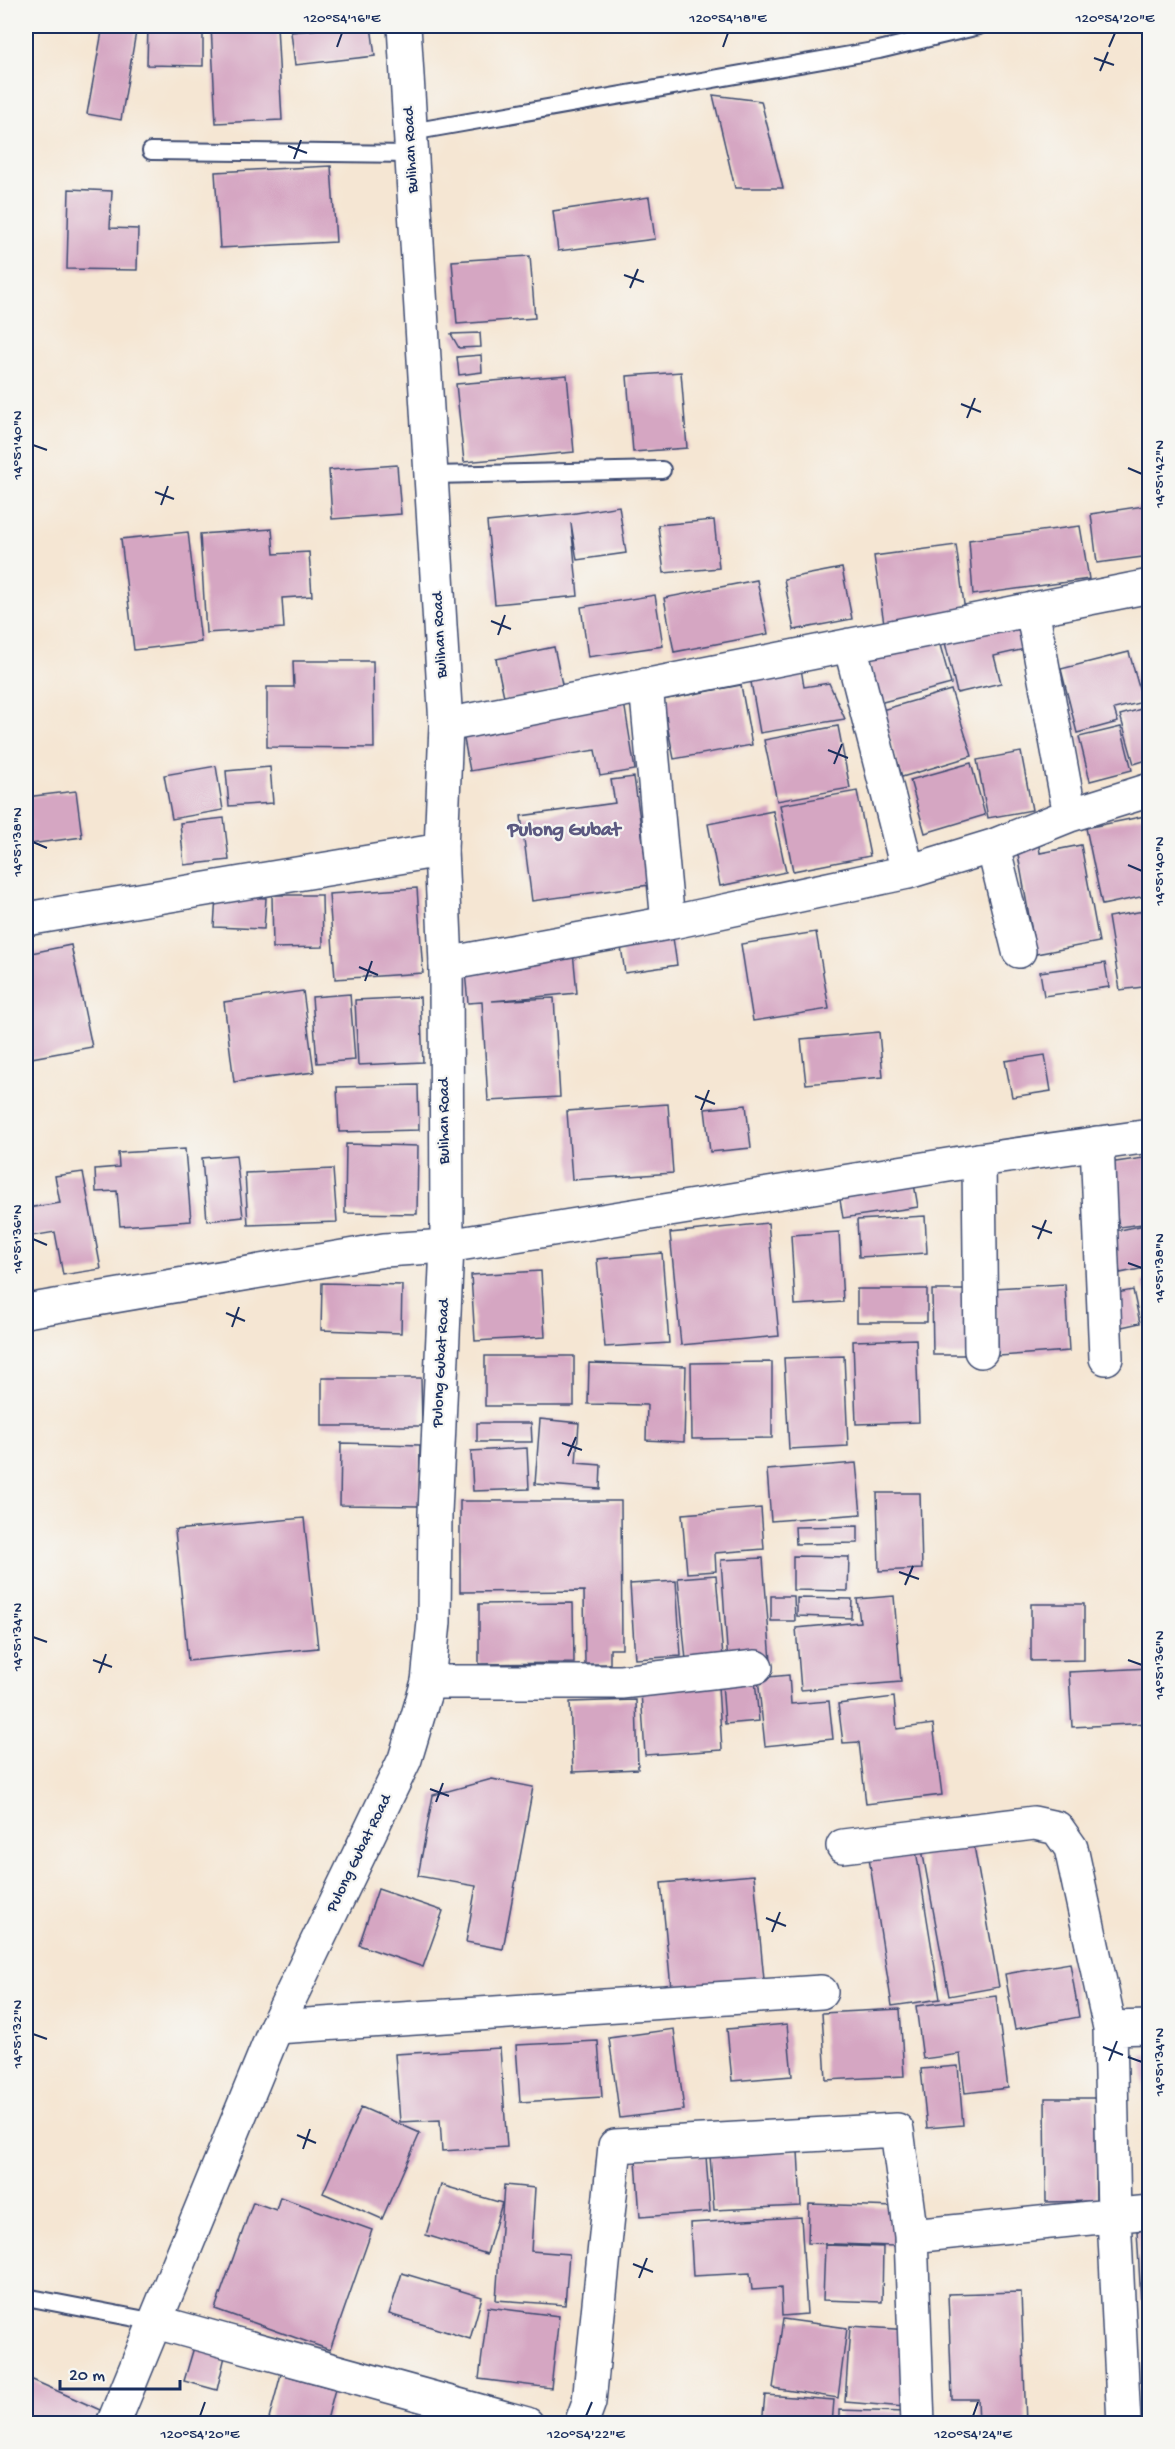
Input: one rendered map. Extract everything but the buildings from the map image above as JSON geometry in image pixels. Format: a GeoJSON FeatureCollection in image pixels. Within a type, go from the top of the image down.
{"type":"FeatureCollection","features":[{"type":"Feature","properties":{"kind":"street","name":"Bulihan Road"},"geometry":{"type":"LineString","coordinates":[[405,26],[446,725],[441,850],[446,964],[447,1246]]}},
{"type":"Feature","properties":{"kind":"street"},"geometry":{"type":"LineString","coordinates":[[446,725],[1149,586]]}},
{"type":"Feature","properties":{"kind":"street"},"geometry":{"type":"LineString","coordinates":[[1032,609],[1070,815]]}},
{"type":"Feature","properties":{"kind":"street"},"geometry":{"type":"LineString","coordinates":[[850,645],[908,872]]}},
{"type":"Feature","properties":{"kind":"street"},"geometry":{"type":"LineString","coordinates":[[646,685],[668,923]]}},
{"type":"Feature","properties":{"kind":"street"},"geometry":{"type":"LineString","coordinates":[[446,964],[668,923],[908,872],[993,846],[1070,815],[1149,790]]}},
{"type":"Feature","properties":{"kind":"street"},"geometry":{"type":"LineString","coordinates":[[993,846],[1019,951]]}},
{"type":"Feature","properties":{"kind":"street"},"geometry":{"type":"LineString","coordinates":[[26,919],[441,850]]}},
{"type":"Feature","properties":{"kind":"street"},"geometry":{"type":"LineString","coordinates":[[26,1311],[384,1250],[447,1246],[979,1160],[1149,1136]]}},
{"type":"Feature","properties":{"kind":"street"},"geometry":{"type":"LineString","coordinates":[[1097,1143],[1106,1358]]}},
{"type":"Feature","properties":{"kind":"street"},"geometry":{"type":"LineString","coordinates":[[979,1160],[981,1351]]}},
{"type":"Feature","properties":{"kind":"street","name":"Pulong Gubat Road"},"geometry":{"type":"LineString","coordinates":[[113,2424],[276,2027],[405,1759],[428,1682],[434,1622],[435,1513],[447,1246]]}},
{"type":"Feature","properties":{"kind":"street"},"geometry":{"type":"LineString","coordinates":[[428,1682],[621,1682],[756,1667]]}},
{"type":"Feature","properties":{"kind":"street"},"geometry":{"type":"LineString","coordinates":[[843,1846],[1034,1823],[1057,1828],[1071,1848],[1110,2028],[1114,2216],[1132,2418]]}},
{"type":"Feature","properties":{"kind":"street"},"geometry":{"type":"LineString","coordinates":[[276,2027],[821,1992]]}},
{"type":"Feature","properties":{"kind":"street"},"geometry":{"type":"LineString","coordinates":[[1110,2028],[1149,2027]]}},
{"type":"Feature","properties":{"kind":"street"},"geometry":{"type":"LineString","coordinates":[[582,2424],[589,2402],[615,2146],[897,2130],[911,2235],[918,2424]]}},
{"type":"Feature","properties":{"kind":"street"},"geometry":{"type":"LineString","coordinates":[[911,2235],[1149,2212]]}},
{"type":"Feature","properties":{"kind":"street"},"geometry":{"type":"LineString","coordinates":[[156,2322],[527,2424]]}},
{"type":"Feature","properties":{"kind":"lane"},"geometry":{"type":"LineString","coordinates":[[151,151],[412,143],[879,50],[979,26]]}},
{"type":"Feature","properties":{"kind":"lane"},"geometry":{"type":"LineString","coordinates":[[432,475],[662,470]]}},
{"type":"Feature","properties":{"kind":"lane"},"geometry":{"type":"LineString","coordinates":[[26,2297],[156,2322]]}},
{"type":"Feature","properties":{"kind":"district","name":"Pulong Gubat"},"geometry":{"type":"Point","coordinates":[564,831]}}]}
